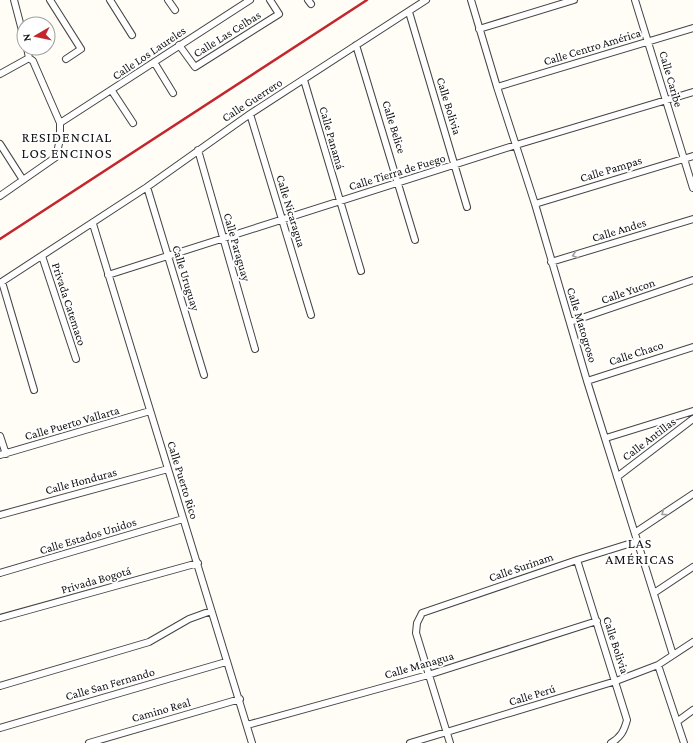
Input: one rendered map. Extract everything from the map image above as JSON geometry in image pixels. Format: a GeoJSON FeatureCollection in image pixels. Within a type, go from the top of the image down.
{"type":"FeatureCollection","features":[{"type":"Feature","properties":{"kind":"street"},"geometry":{"type":"LineString","coordinates":[[14,0],[18,16]]}},
{"type":"Feature","properties":{"kind":"street"},"geometry":{"type":"LineString","coordinates":[[50,0],[80,48],[66,59]]}},
{"type":"Feature","properties":{"kind":"street"},"geometry":{"type":"LineString","coordinates":[[110,0],[132,35]]}},
{"type":"Feature","properties":{"kind":"street"},"geometry":{"type":"LineString","coordinates":[[168,0],[175,10]]}},
{"type":"Feature","properties":{"kind":"street","name":"Calle Los Laureles"},"geometry":{"type":"LineString","coordinates":[[60,123],[112,91],[250,0]]}},
{"type":"Feature","properties":{"kind":"street","name":"Calle Las Celbas"},"geometry":{"type":"LineString","coordinates":[[180,45],[195,67],[279,14],[270,0]]}},
{"type":"Feature","properties":{"kind":"street","name":"Calle Guerrero"},"geometry":{"type":"LineString","coordinates":[[1,282],[93,224],[250,114],[426,0]]}},
{"type":"Feature","properties":{"kind":"street","name":"Calle Matogroso"},"geometry":{"type":"LineString","coordinates":[[471,0],[497,88],[535,204],[587,381],[636,532],[673,655]]}},
{"type":"Feature","properties":{"kind":"street"},"geometry":{"type":"LineString","coordinates":[[479,29],[574,0]]}},
{"type":"Feature","properties":{"kind":"street","name":"Calle Caribe"},"geometry":{"type":"LineString","coordinates":[[635,0],[649,41],[665,100],[693,188]]}},
{"type":"Feature","properties":{"kind":"street","name":"Calle Bolivia"},"geometry":{"type":"LineString","coordinates":[[409,12],[456,165],[467,206]]}},
{"type":"Feature","properties":{"kind":"street","name":"Calle Centro América"},"geometry":{"type":"LineString","coordinates":[[497,88],[693,28]]}},
{"type":"Feature","properties":{"kind":"street","name":"Calle Belice"},"geometry":{"type":"LineString","coordinates":[[356,45],[399,182],[415,240]]}},
{"type":"Feature","properties":{"kind":"street"},"geometry":{"type":"LineString","coordinates":[[0,74],[27,59],[32,61],[60,123],[60,139],[56,157],[0,196]]}},
{"type":"Feature","properties":{"kind":"street"},"geometry":{"type":"LineString","coordinates":[[154,62],[173,93]]}},
{"type":"Feature","properties":{"kind":"street","name":"Calle Panamá"},"geometry":{"type":"LineString","coordinates":[[304,80],[361,271]]}},
{"type":"Feature","properties":{"kind":"street"},"geometry":{"type":"LineString","coordinates":[[112,91],[133,123]]}},
{"type":"Feature","properties":{"kind":"street","name":"Calle Tierra de Fuego"},"geometry":{"type":"LineString","coordinates":[[108,275],[516,145],[693,92]]}},
{"type":"Feature","properties":{"kind":"street","name":"Calle Nicaragua"},"geometry":{"type":"LineString","coordinates":[[250,114],[311,315]]}},
{"type":"Feature","properties":{"kind":"street"},"geometry":{"type":"LineString","coordinates":[[0,144],[23,180]]}},
{"type":"Feature","properties":{"kind":"street","name":"Calle Paraguay"},"geometry":{"type":"LineString","coordinates":[[198,150],[255,349]]}},
{"type":"Feature","properties":{"kind":"street","name":"Calle Pampas"},"geometry":{"type":"LineString","coordinates":[[535,204],[693,156]]}},
{"type":"Feature","properties":{"kind":"street","name":"Calle Uruguay"},"geometry":{"type":"LineString","coordinates":[[147,187],[204,376]]}},
{"type":"Feature","properties":{"kind":"street","name":"Calle Andes"},"geometry":{"type":"LineString","coordinates":[[551,262],[693,219]]}},
{"type":"Feature","properties":{"kind":"street","name":"Calle Puerto Rico"},"geometry":{"type":"LineString","coordinates":[[93,224],[183,519],[198,563],[226,662],[240,699],[252,743]]}},
{"type":"Feature","properties":{"kind":"street","name":"Privada Catemaco"},"geometry":{"type":"LineString","coordinates":[[42,256],[76,359]]}},
{"type":"Feature","properties":{"kind":"street","name":"Calle Yucon"},"geometry":{"type":"LineString","coordinates":[[570,322],[693,280]]}},
{"type":"Feature","properties":{"kind":"street"},"geometry":{"type":"LineString","coordinates":[[1,282],[34,390]]}},
{"type":"Feature","properties":{"kind":"street","name":"Calle Chaco"},"geometry":{"type":"LineString","coordinates":[[587,381],[693,346]]}},
{"type":"Feature","properties":{"kind":"street","name":"Calle Puerto Vallarta"},"geometry":{"type":"LineString","coordinates":[[3,454],[150,411]]}},
{"type":"Feature","properties":{"kind":"street","name":"Calle Antillas"},"geometry":{"type":"LineString","coordinates":[[606,438],[693,411]]}},
{"type":"Feature","properties":{"kind":"street","name":"Calle Antillas"},"geometry":{"type":"LineString","coordinates":[[618,477],[693,420]]}},
{"type":"Feature","properties":{"kind":"street"},"geometry":{"type":"LineString","coordinates":[[0,436],[3,454]]}},
{"type":"Feature","properties":{"kind":"street","name":"Calle Honduras"},"geometry":{"type":"LineString","coordinates":[[0,515],[168,469]]}},
{"type":"Feature","properties":{"kind":"street"},"geometry":{"type":"LineString","coordinates":[[636,532],[693,494]]}},
{"type":"Feature","properties":{"kind":"street","name":"Calle Estados Unidos"},"geometry":{"type":"LineString","coordinates":[[0,573],[183,519]]}},
{"type":"Feature","properties":{"kind":"street","name":"Calle Surinam"},"geometry":{"type":"LineString","coordinates":[[428,675],[416,633],[417,623],[422,613],[577,560],[638,541]]}},
{"type":"Feature","properties":{"kind":"street","name":"Calle Bolivia"},"geometry":{"type":"LineString","coordinates":[[577,560],[627,720],[625,730],[620,737],[611,743]]}},
{"type":"Feature","properties":{"kind":"street","name":"Privada Bogotá"},"geometry":{"type":"LineString","coordinates":[[0,618],[198,563]]}},
{"type":"Feature","properties":{"kind":"street"},"geometry":{"type":"LineString","coordinates":[[654,593],[693,567]]}},
{"type":"Feature","properties":{"kind":"street"},"geometry":{"type":"LineString","coordinates":[[0,686],[150,642],[189,620],[211,611]]}},
{"type":"Feature","properties":{"kind":"street","name":"Calle Managua"},"geometry":{"type":"LineString","coordinates":[[247,725],[428,675],[597,621]]}},
{"type":"Feature","properties":{"kind":"street","name":"Calle Perú"},"geometry":{"type":"LineString","coordinates":[[410,743],[616,681],[658,665],[693,642]]}},
{"type":"Feature","properties":{"kind":"street","name":"Calle San Fernando"},"geometry":{"type":"LineString","coordinates":[[0,728],[226,662]]}},
{"type":"Feature","properties":{"kind":"street"},"geometry":{"type":"LineString","coordinates":[[658,665],[678,721],[684,743]]}},
{"type":"Feature","properties":{"kind":"street"},"geometry":{"type":"LineString","coordinates":[[428,675],[450,743]]}},
{"type":"Feature","properties":{"kind":"street","name":"Camino Real"},"geometry":{"type":"LineString","coordinates":[[89,743],[240,699]]}},
{"type":"Feature","properties":{"kind":"street"},"geometry":{"type":"LineString","coordinates":[[678,721],[693,710]]}},
{"type":"Feature","properties":{"kind":"railway"},"geometry":{"type":"LineString","coordinates":[[0,239],[367,0]]}},
{"type":"Feature","properties":{"kind":"district","name":"RESIDENCIAL LOS ENCINOS"},"geometry":{"type":"Point","coordinates":[67,146]}},
{"type":"Feature","properties":{"kind":"district","name":"LAS AMÉRICAS"},"geometry":{"type":"Point","coordinates":[640,552]}}]}
